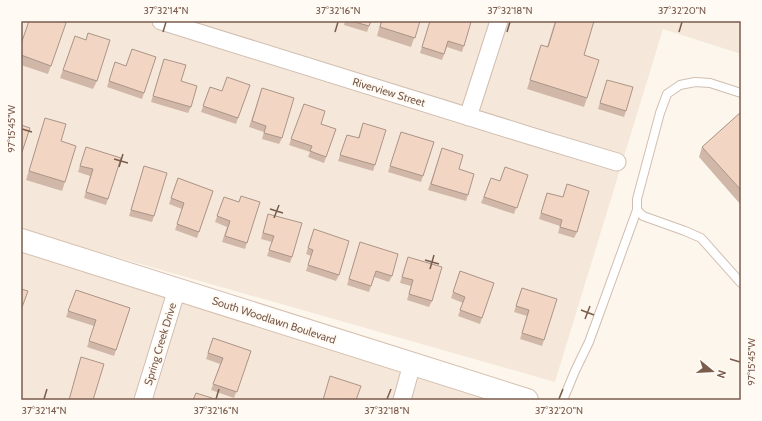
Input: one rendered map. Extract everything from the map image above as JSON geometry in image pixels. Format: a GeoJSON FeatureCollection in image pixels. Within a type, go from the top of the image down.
{"type":"FeatureCollection","features":[{"type":"Feature","properties":{"kind":"street","name":"Riverview Street"},"geometry":{"type":"LineString","coordinates":[[161,21],[617,162]]}},
{"type":"Feature","properties":{"kind":"street"},"geometry":{"type":"LineString","coordinates":[[468,117],[499,21]]}},
{"type":"Feature","properties":{"kind":"street","name":"South Woodlawn Boulevard"},"geometry":{"type":"LineString","coordinates":[[21,240],[527,400]]}},
{"type":"Feature","properties":{"kind":"street","name":"Spring Creek Drive"},"geometry":{"type":"LineString","coordinates":[[143,400],[177,289]]}},
{"type":"Feature","properties":{"kind":"street"},"geometry":{"type":"LineString","coordinates":[[402,400],[412,364]]}},
{"type":"Feature","properties":{"kind":"lane"},"geometry":{"type":"LineString","coordinates":[[563,400],[574,371],[589,342],[637,210],[637,199],[660,113],[667,94],[680,85],[694,82],[710,83],[741,93]]}},
{"type":"Feature","properties":{"kind":"lane"},"geometry":{"type":"LineString","coordinates":[[637,210],[643,216],[701,238],[741,283]]}},
{"type":"Feature","properties":{"kind":"shaded area"},"geometry":{"type":"Polygon","coordinates":[[[21,21],[741,21],[741,54],[663,29],[555,382],[21,230],[21,21]]]}},
{"type":"Feature","properties":{"kind":"shaded area"},"geometry":{"type":"Polygon","coordinates":[[[21,240],[528,400],[21,400],[21,240]]]}},
{"type":"Feature","properties":{"kind":"building"},"geometry":{"type":"Polygon","coordinates":[[[29,21],[61,21],[66,23],[51,66],[21,55],[21,44],[29,21]]]}},
{"type":"Feature","properties":{"kind":"building"},"geometry":{"type":"Polygon","coordinates":[[[351,21],[371,21],[369,26],[351,21]]]}},
{"type":"Feature","properties":{"kind":"building"},"geometry":{"type":"Polygon","coordinates":[[[382,21],[420,21],[415,38],[380,27],[382,21]]]}},
{"type":"Feature","properties":{"kind":"building"},"geometry":{"type":"Polygon","coordinates":[[[430,21],[471,22],[464,46],[448,41],[444,54],[422,47],[430,21]]]}},
{"type":"Feature","properties":{"kind":"building"},"geometry":{"type":"Polygon","coordinates":[[[556,21],[594,21],[584,55],[599,60],[587,98],[530,80],[541,45],[548,47],[556,21]]]}},
{"type":"Feature","properties":{"kind":"building"},"geometry":{"type":"Polygon","coordinates":[[[88,33],[110,40],[97,81],[63,70],[75,36],[86,40],[88,33]]]}},
{"type":"Feature","properties":{"kind":"building"},"geometry":{"type":"Polygon","coordinates":[[[132,49],[156,57],[144,93],[109,81],[115,62],[126,66],[132,49]]]}},
{"type":"Feature","properties":{"kind":"building"},"geometry":{"type":"Polygon","coordinates":[[[164,59],[186,65],[181,81],[197,86],[191,107],[153,96],[164,59]]]}},
{"type":"Feature","properties":{"kind":"building"},"geometry":{"type":"Polygon","coordinates":[[[227,77],[250,85],[238,118],[203,106],[210,87],[222,91],[227,77]]]}},
{"type":"Feature","properties":{"kind":"building"},"geometry":{"type":"Polygon","coordinates":[[[607,80],[633,87],[626,111],[600,103],[607,80]]]}},
{"type":"Feature","properties":{"kind":"building"},"geometry":{"type":"Polygon","coordinates":[[[262,88],[294,98],[282,138],[264,133],[266,126],[252,121],[262,88]]]}},
{"type":"Feature","properties":{"kind":"building"},"geometry":{"type":"Polygon","coordinates":[[[304,104],[325,111],[321,124],[336,129],[326,157],[310,151],[312,146],[291,139],[304,104]]]}},
{"type":"Feature","properties":{"kind":"building"},"geometry":{"type":"Polygon","coordinates":[[[741,112],[741,190],[702,147],[741,112]]]}},
{"type":"Feature","properties":{"kind":"building"},"geometry":{"type":"Polygon","coordinates":[[[45,118],[66,124],[61,141],[76,146],[65,182],[29,171],[45,118]]]}},
{"type":"Feature","properties":{"kind":"building"},"geometry":{"type":"Polygon","coordinates":[[[363,123],[386,130],[375,165],[340,155],[347,135],[359,138],[363,123]]]}},
{"type":"Feature","properties":{"kind":"building"},"geometry":{"type":"Polygon","coordinates":[[[21,125],[30,128],[21,155],[21,125]]]}},
{"type":"Feature","properties":{"kind":"building"},"geometry":{"type":"Polygon","coordinates":[[[401,132],[434,142],[423,176],[390,166],[401,132]]]}},
{"type":"Feature","properties":{"kind":"building"},"geometry":{"type":"Polygon","coordinates":[[[86,147],[121,158],[108,199],[86,192],[93,169],[80,166],[86,147]]]}},
{"type":"Feature","properties":{"kind":"building"},"geometry":{"type":"Polygon","coordinates":[[[442,148],[463,155],[459,169],[474,174],[468,195],[431,184],[442,148]]]}},
{"type":"Feature","properties":{"kind":"building"},"geometry":{"type":"Polygon","coordinates":[[[144,166],[167,173],[154,216],[131,210],[144,166]]]}},
{"type":"Feature","properties":{"kind":"building"},"geometry":{"type":"Polygon","coordinates":[[[505,167],[528,175],[517,208],[484,197],[491,178],[500,181],[505,167]]]}},
{"type":"Feature","properties":{"kind":"building"},"geometry":{"type":"Polygon","coordinates":[[[178,178],[213,191],[199,232],[177,224],[184,203],[171,198],[178,178]]]}},
{"type":"Feature","properties":{"kind":"building"},"geometry":{"type":"Polygon","coordinates":[[[567,184],[589,191],[577,232],[560,227],[562,220],[541,213],[547,193],[563,197],[567,184]]]}},
{"type":"Feature","properties":{"kind":"building"},"geometry":{"type":"Polygon","coordinates":[[[241,196],[260,202],[247,243],[225,236],[230,221],[217,216],[224,197],[239,202],[241,196]]]}},
{"type":"Feature","properties":{"kind":"building"},"geometry":{"type":"Polygon","coordinates":[[[268,214],[302,223],[292,257],[269,250],[274,236],[263,233],[268,214]]]}},
{"type":"Feature","properties":{"kind":"building"},"geometry":{"type":"Polygon","coordinates":[[[314,229],[349,241],[339,275],[308,265],[313,250],[308,248],[314,229]]]}},
{"type":"Feature","properties":{"kind":"building"},"geometry":{"type":"Polygon","coordinates":[[[360,242],[398,254],[392,276],[376,271],[371,286],[349,279],[360,242]]]}},
{"type":"Feature","properties":{"kind":"building"},"geometry":{"type":"Polygon","coordinates":[[[408,257],[442,267],[432,301],[409,294],[413,280],[402,277],[408,257]]]}},
{"type":"Feature","properties":{"kind":"building"},"geometry":{"type":"Polygon","coordinates":[[[460,271],[494,283],[482,318],[460,310],[465,297],[453,292],[460,271]]]}},
{"type":"Feature","properties":{"kind":"building"},"geometry":{"type":"Polygon","coordinates":[[[522,288],[557,299],[544,340],[522,333],[529,310],[516,306],[522,288]]]}},
{"type":"Feature","properties":{"kind":"building"},"geometry":{"type":"Polygon","coordinates":[[[21,289],[28,291],[21,310],[21,289]]]}},
{"type":"Feature","properties":{"kind":"building"},"geometry":{"type":"Polygon","coordinates":[[[76,290],[130,308],[116,350],[89,341],[96,320],[68,311],[76,290]]]}},
{"type":"Feature","properties":{"kind":"building"},"geometry":{"type":"Polygon","coordinates":[[[213,338],[251,351],[237,392],[213,384],[223,358],[208,353],[213,338]]]}},
{"type":"Feature","properties":{"kind":"building"},"geometry":{"type":"Polygon","coordinates":[[[81,357],[104,364],[93,400],[69,400],[81,357]]]}},
{"type":"Feature","properties":{"kind":"building"},"geometry":{"type":"Polygon","coordinates":[[[330,376],[361,386],[356,400],[323,400],[330,376]]]}},
{"type":"Feature","properties":{"kind":"building"},"geometry":{"type":"Polygon","coordinates":[[[196,393],[218,400],[193,400],[196,393]]]}}]}
